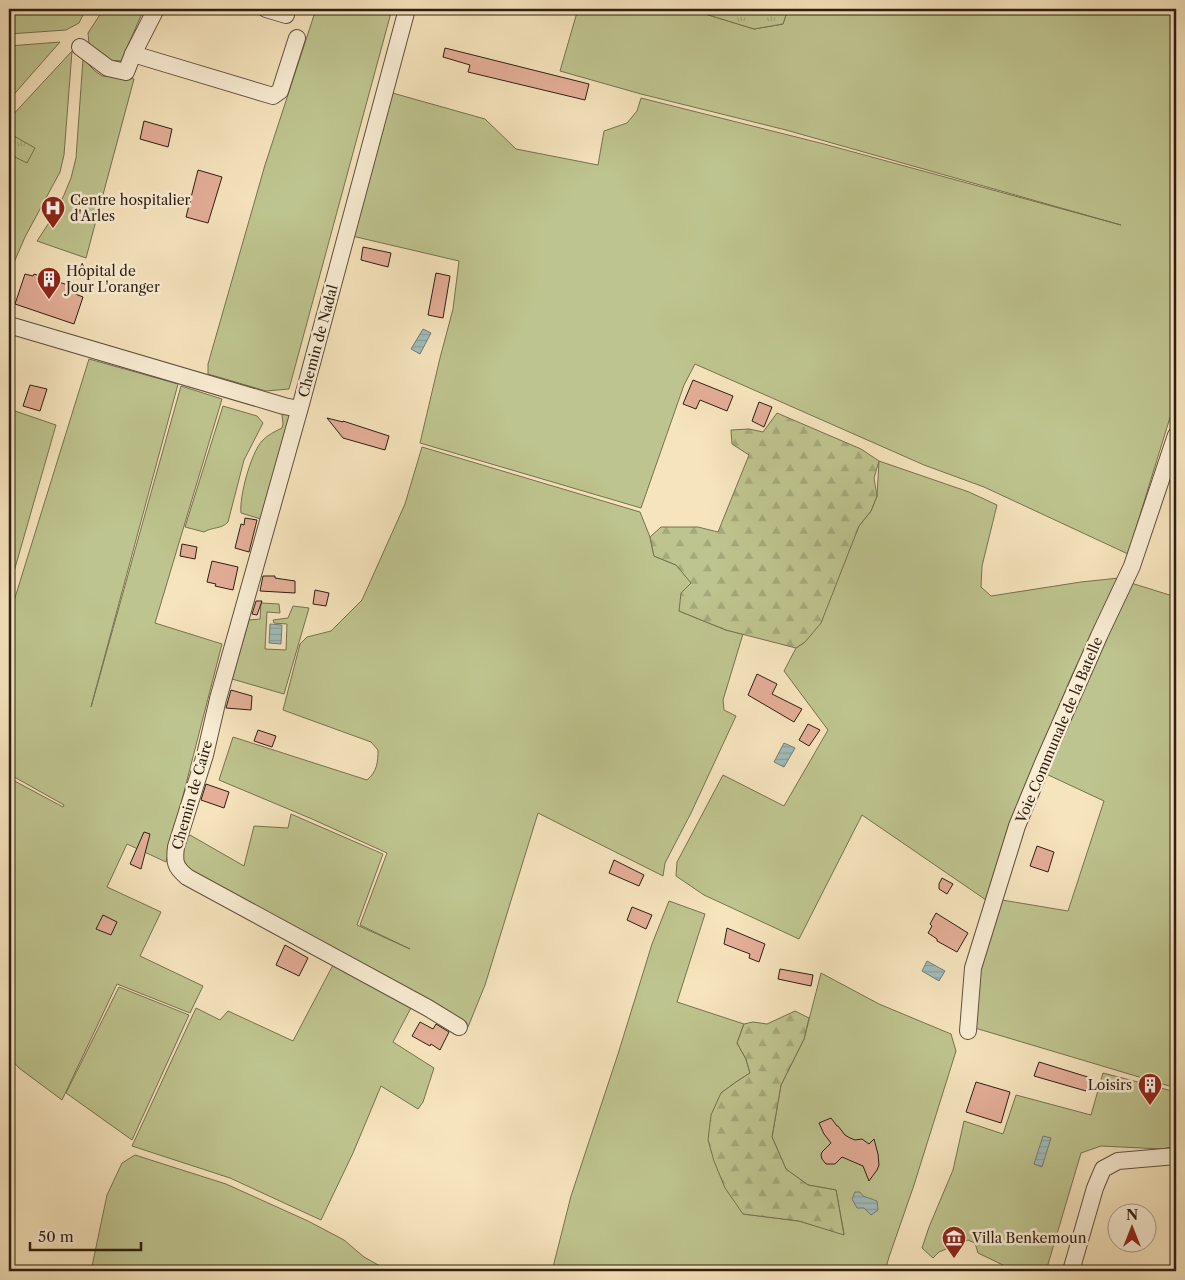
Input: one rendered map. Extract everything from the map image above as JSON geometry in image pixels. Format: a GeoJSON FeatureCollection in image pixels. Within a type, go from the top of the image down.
{"type":"FeatureCollection","features":[{"type":"Feature","properties":{"kind":"street"},"geometry":{"type":"LineString","coordinates":[[80,47],[108,68],[126,72],[156,9]]}},
{"type":"Feature","properties":{"kind":"street"},"geometry":{"type":"LineString","coordinates":[[266,9],[286,15]]}},
{"type":"Feature","properties":{"kind":"street","name":"Chemin de Nadal"},"geometry":{"type":"LineString","coordinates":[[9,325],[299,410],[408,9]]}},
{"type":"Feature","properties":{"kind":"street"},"geometry":{"type":"LineString","coordinates":[[133,54],[273,96],[280,91],[297,38]]}},
{"type":"Feature","properties":{"kind":"street","name":"Chemin de Caire"},"geometry":{"type":"LineString","coordinates":[[299,410],[218,699],[206,755],[174,858],[178,869],[187,877],[428,1008],[459,1027]]}},
{"type":"Feature","properties":{"kind":"street","name":"Voie Communale de la Batelle"},"geometry":{"type":"LineString","coordinates":[[968,1031],[972,968],[1017,826],[1064,714],[1132,566],[1176,435]]}},
{"type":"Feature","properties":{"kind":"street"},"geometry":{"type":"LineString","coordinates":[[1071,1271],[1094,1188],[1104,1169],[1118,1161],[1176,1156]]}},
{"type":"Feature","properties":{"kind":"green space"},"geometry":{"type":"Polygon","coordinates":[[[9,9],[86,9],[79,23],[66,30],[9,34],[9,9]]]}},
{"type":"Feature","properties":{"kind":"green space"},"geometry":{"type":"Polygon","coordinates":[[[105,9],[144,9],[121,61],[106,60],[89,44],[88,33],[105,9]]]}},
{"type":"Feature","properties":{"kind":"green space"},"geometry":{"type":"Polygon","coordinates":[[[316,9],[392,9],[289,389],[266,391],[208,374],[208,364],[265,165],[316,9]]]}},
{"type":"Feature","properties":{"kind":"green space"},"geometry":{"type":"Polygon","coordinates":[[[578,9],[689,9],[754,29],[783,24],[788,9],[1176,9],[1176,398],[1128,554],[984,487],[924,465],[695,364],[684,385],[641,508],[420,443],[453,309],[459,261],[352,236],[389,92],[485,119],[516,149],[598,165],[604,131],[627,123],[637,111],[641,98],[824,144],[1121,225],[786,130],[641,94],[560,71],[578,9]]]}},
{"type":"Feature","properties":{"kind":"green space"},"geometry":{"type":"Polygon","coordinates":[[[689,9],[788,9],[783,24],[754,29],[689,9]]]}},
{"type":"Feature","properties":{"kind":"green space"},"geometry":{"type":"Polygon","coordinates":[[[60,42],[9,100],[9,46],[60,42]]]}},
{"type":"Feature","properties":{"kind":"green space"},"geometry":{"type":"Polygon","coordinates":[[[72,51],[64,155],[60,172],[25,237],[9,274],[9,119],[72,51]]]}},
{"type":"Feature","properties":{"kind":"green space"},"geometry":{"type":"Polygon","coordinates":[[[83,59],[102,76],[134,79],[86,258],[37,241],[54,215],[71,178],[76,158],[83,59]]]}},
{"type":"Feature","properties":{"kind":"green space"},"geometry":{"type":"Polygon","coordinates":[[[14,136],[35,148],[27,163],[9,154],[9,145],[14,136]]]}},
{"type":"Feature","properties":{"kind":"green space"},"geometry":{"type":"Polygon","coordinates":[[[89,359],[178,384],[91,707],[181,386],[222,399],[155,623],[222,644],[166,862],[127,844],[107,887],[161,912],[140,956],[203,986],[190,1013],[117,984],[62,1100],[19,1068],[9,1057],[9,778],[63,807],[64,805],[9,774],[9,617],[89,359]]]}},
{"type":"Feature","properties":{"kind":"green space"},"geometry":{"type":"Polygon","coordinates":[[[223,406],[257,416],[263,423],[244,460],[228,522],[223,526],[204,532],[185,527],[223,406]]]}},
{"type":"Feature","properties":{"kind":"green space"},"geometry":{"type":"Polygon","coordinates":[[[9,409],[56,425],[9,589],[9,409]]]}},
{"type":"Feature","properties":{"kind":"green space"},"geometry":{"type":"Polygon","coordinates":[[[286,412],[295,413],[264,520],[241,513],[244,486],[254,455],[264,439],[282,428],[282,415],[286,412]]]}},
{"type":"Feature","properties":{"kind":"green space"},"geometry":{"type":"Polygon","coordinates":[[[777,413],[861,449],[879,461],[874,478],[877,496],[871,511],[859,526],[821,623],[805,642],[796,648],[726,630],[679,611],[681,593],[691,583],[676,565],[654,556],[650,537],[661,527],[698,527],[718,532],[749,455],[732,444],[731,430],[749,429],[763,432],[777,413]]]}},
{"type":"Feature","properties":{"kind":"green space"},"geometry":{"type":"Polygon","coordinates":[[[422,447],[640,512],[650,537],[654,556],[676,565],[692,583],[679,611],[726,630],[743,634],[723,700],[724,710],[736,716],[691,813],[665,863],[663,876],[538,813],[485,985],[468,1027],[183,868],[182,859],[184,842],[190,835],[244,866],[254,826],[288,828],[291,814],[383,854],[357,925],[410,949],[360,925],[387,853],[219,780],[233,737],[367,780],[373,774],[377,763],[378,750],[371,742],[283,710],[300,644],[307,637],[331,631],[362,600],[405,504],[422,447]]]}},
{"type":"Feature","properties":{"kind":"green space"},"geometry":{"type":"Polygon","coordinates":[[[879,461],[969,492],[997,505],[982,566],[981,587],[991,596],[1119,578],[1072,675],[1037,759],[986,900],[862,815],[799,939],[704,895],[676,876],[677,862],[723,775],[784,806],[828,730],[784,671],[796,648],[805,642],[859,526],[871,511],[877,496],[879,461]]]}},
{"type":"Feature","properties":{"kind":"green space"},"geometry":{"type":"Polygon","coordinates":[[[1131,583],[1176,597],[1176,1088],[975,1028],[974,988],[1002,900],[1068,911],[1104,801],[1044,773],[1131,583]]]}},
{"type":"Feature","properties":{"kind":"green space"},"geometry":{"type":"Polygon","coordinates":[[[261,603],[279,604],[280,613],[267,612],[265,649],[286,650],[287,624],[274,623],[273,620],[288,618],[293,606],[309,608],[284,694],[232,679],[249,620],[260,619],[261,603]]]}},
{"type":"Feature","properties":{"kind":"green space"},"geometry":{"type":"Polygon","coordinates":[[[669,901],[705,914],[677,1002],[744,1024],[737,1043],[746,1059],[750,1073],[721,1093],[743,1214],[799,1221],[844,1234],[836,1190],[808,1185],[786,1169],[772,1137],[781,1085],[804,1039],[821,973],[879,1004],[951,1034],[956,1051],[885,1271],[552,1271],[571,1196],[652,944],[669,901]]]}},
{"type":"Feature","properties":{"kind":"green space"},"geometry":{"type":"Polygon","coordinates":[[[333,965],[412,1006],[393,1042],[434,1068],[423,1102],[418,1109],[381,1086],[353,1153],[321,1220],[230,1178],[132,1146],[196,1008],[220,1020],[228,1011],[293,1041],[333,965]]]}},
{"type":"Feature","properties":{"kind":"green space"},"geometry":{"type":"Polygon","coordinates":[[[119,987],[189,1015],[132,1140],[66,1093],[119,987]]]}},
{"type":"Feature","properties":{"kind":"green space"},"geometry":{"type":"Polygon","coordinates":[[[795,1011],[809,1018],[804,1039],[781,1085],[772,1137],[786,1169],[808,1185],[836,1190],[844,1235],[799,1221],[743,1214],[725,1188],[708,1140],[711,1115],[721,1093],[750,1073],[746,1059],[737,1043],[744,1024],[753,1022],[767,1024],[795,1011]]]}},
{"type":"Feature","properties":{"kind":"green space"},"geometry":{"type":"Polygon","coordinates":[[[1103,1073],[1176,1092],[1176,1146],[1162,1149],[1101,1146],[1081,1153],[1046,1271],[1018,1271],[1005,1266],[978,1253],[975,1243],[968,1240],[939,1252],[933,1258],[922,1248],[953,1170],[964,1121],[1003,1134],[1016,1095],[1091,1115],[1103,1073]]]}},
{"type":"Feature","properties":{"kind":"green space"},"geometry":{"type":"Polygon","coordinates":[[[135,1155],[226,1184],[308,1221],[344,1240],[364,1257],[389,1271],[91,1271],[107,1195],[122,1163],[135,1155]]]}},
{"type":"Feature","properties":{"kind":"water"},"geometry":{"type":"Polygon","coordinates":[[[423,329],[431,333],[420,354],[411,349],[423,329]]]}},
{"type":"Feature","properties":{"kind":"water"},"geometry":{"type":"Polygon","coordinates":[[[270,624],[282,625],[281,644],[269,643],[270,624]]]}},
{"type":"Feature","properties":{"kind":"water"},"geometry":{"type":"Polygon","coordinates":[[[784,743],[795,748],[784,767],[774,762],[784,743]]]}},
{"type":"Feature","properties":{"kind":"water"},"geometry":{"type":"Polygon","coordinates":[[[927,961],[945,971],[939,981],[922,971],[927,961]]]}},
{"type":"Feature","properties":{"kind":"water"},"geometry":{"type":"Polygon","coordinates":[[[1043,1136],[1051,1138],[1042,1167],[1034,1164],[1043,1136]]]}},
{"type":"Feature","properties":{"kind":"water"},"geometry":{"type":"Polygon","coordinates":[[[855,1192],[860,1192],[863,1196],[877,1201],[878,1210],[871,1215],[864,1208],[857,1208],[852,1199],[855,1192]]]}},
{"type":"Feature","properties":{"kind":"building"},"geometry":{"type":"Polygon","coordinates":[[[445,48],[589,84],[585,100],[468,72],[470,65],[443,57],[445,48]]]}},
{"type":"Feature","properties":{"kind":"building"},"geometry":{"type":"Polygon","coordinates":[[[144,121],[172,129],[168,147],[140,139],[144,121]]]}},
{"type":"Feature","properties":{"kind":"building"},"geometry":{"type":"Polygon","coordinates":[[[198,170],[222,177],[208,223],[186,217],[198,170]]]}},
{"type":"Feature","properties":{"kind":"building"},"geometry":{"type":"Polygon","coordinates":[[[363,247],[391,253],[388,267],[361,260],[363,247]]]}},
{"type":"Feature","properties":{"kind":"building"},"geometry":{"type":"Polygon","coordinates":[[[436,273],[450,276],[443,318],[428,315],[436,273]]]}},
{"type":"Feature","properties":{"kind":"building","name":"Hôpital de Jour L'oranger"},"geometry":{"type":"Polygon","coordinates":[[[25,274],[33,276],[34,274],[74,287],[73,293],[83,297],[74,324],[15,304],[25,274]]]}},
{"type":"Feature","properties":{"kind":"building"},"geometry":{"type":"Polygon","coordinates":[[[693,380],[733,396],[727,411],[700,400],[696,409],[683,404],[693,380]]]}},
{"type":"Feature","properties":{"kind":"building"},"geometry":{"type":"Polygon","coordinates":[[[30,385],[47,389],[40,411],[23,406],[30,385]]]}},
{"type":"Feature","properties":{"kind":"building"},"geometry":{"type":"Polygon","coordinates":[[[759,402],[772,407],[764,427],[752,421],[759,402]]]}},
{"type":"Feature","properties":{"kind":"building"},"geometry":{"type":"Polygon","coordinates":[[[327,418],[343,421],[389,436],[385,450],[343,438],[327,418]]]}},
{"type":"Feature","properties":{"kind":"building"},"geometry":{"type":"Polygon","coordinates":[[[245,518],[257,520],[249,552],[235,548],[241,524],[244,525],[245,518]]]}},
{"type":"Feature","properties":{"kind":"building"},"geometry":{"type":"Polygon","coordinates":[[[182,544],[197,547],[195,559],[180,556],[182,544]]]}},
{"type":"Feature","properties":{"kind":"building"},"geometry":{"type":"Polygon","coordinates":[[[212,561],[238,567],[233,590],[207,582],[212,561]]]}},
{"type":"Feature","properties":{"kind":"building"},"geometry":{"type":"Polygon","coordinates":[[[263,576],[275,576],[275,578],[295,581],[295,593],[260,591],[263,576]]]}},
{"type":"Feature","properties":{"kind":"building"},"geometry":{"type":"Polygon","coordinates":[[[315,590],[329,593],[326,606],[313,604],[315,590]]]}},
{"type":"Feature","properties":{"kind":"building"},"geometry":{"type":"Polygon","coordinates":[[[256,601],[262,601],[257,615],[252,614],[256,601]]]}},
{"type":"Feature","properties":{"kind":"building"},"geometry":{"type":"Polygon","coordinates":[[[757,674],[777,684],[772,694],[802,709],[794,722],[748,695],[757,674]]]}},
{"type":"Feature","properties":{"kind":"building"},"geometry":{"type":"Polygon","coordinates":[[[231,690],[252,696],[251,710],[226,708],[231,690]]]}},
{"type":"Feature","properties":{"kind":"building"},"geometry":{"type":"Polygon","coordinates":[[[808,724],[820,730],[809,746],[799,740],[808,724]]]}},
{"type":"Feature","properties":{"kind":"building"},"geometry":{"type":"Polygon","coordinates":[[[258,730],[276,736],[272,747],[254,741],[258,730]]]}},
{"type":"Feature","properties":{"kind":"building"},"geometry":{"type":"Polygon","coordinates":[[[206,784],[229,792],[224,808],[201,800],[206,784]]]}},
{"type":"Feature","properties":{"kind":"building"},"geometry":{"type":"Polygon","coordinates":[[[144,832],[150,834],[141,869],[130,864],[144,832]]]}},
{"type":"Feature","properties":{"kind":"building"},"geometry":{"type":"Polygon","coordinates":[[[1037,846],[1054,852],[1048,872],[1030,866],[1037,846]]]}},
{"type":"Feature","properties":{"kind":"building"},"geometry":{"type":"Polygon","coordinates":[[[614,860],[644,875],[639,886],[609,873],[614,860]]]}},
{"type":"Feature","properties":{"kind":"building"},"geometry":{"type":"Polygon","coordinates":[[[942,878],[953,884],[947,894],[939,889],[942,878]]]}},
{"type":"Feature","properties":{"kind":"building"},"geometry":{"type":"Polygon","coordinates":[[[632,907],[652,915],[646,929],[627,920],[632,907]]]}},
{"type":"Feature","properties":{"kind":"building"},"geometry":{"type":"Polygon","coordinates":[[[936,913],[968,933],[957,952],[937,941],[928,933],[936,913]]]}},
{"type":"Feature","properties":{"kind":"building"},"geometry":{"type":"Polygon","coordinates":[[[103,915],[117,922],[111,935],[96,929],[103,915]]]}},
{"type":"Feature","properties":{"kind":"building"},"geometry":{"type":"Polygon","coordinates":[[[727,928],[765,944],[759,962],[749,958],[750,954],[724,944],[727,928]]]}},
{"type":"Feature","properties":{"kind":"building"},"geometry":{"type":"Polygon","coordinates":[[[285,945],[308,958],[299,976],[276,965],[285,945]]]}},
{"type":"Feature","properties":{"kind":"building"},"geometry":{"type":"Polygon","coordinates":[[[780,969],[813,975],[811,986],[778,979],[780,969]]]}},
{"type":"Feature","properties":{"kind":"building"},"geometry":{"type":"Polygon","coordinates":[[[420,1022],[433,1029],[436,1024],[449,1032],[440,1050],[412,1036],[420,1022]]]}},
{"type":"Feature","properties":{"kind":"building"},"geometry":{"type":"Polygon","coordinates":[[[1039,1062],[1091,1078],[1086,1091],[1034,1076],[1039,1062]]]}},
{"type":"Feature","properties":{"kind":"building"},"geometry":{"type":"Polygon","coordinates":[[[976,1082],[1010,1092],[1001,1123],[966,1112],[976,1082]]]}},
{"type":"Feature","properties":{"kind":"building"},"geometry":{"type":"Polygon","coordinates":[[[831,1118],[845,1135],[850,1138],[855,1140],[862,1139],[869,1144],[874,1139],[879,1165],[869,1181],[863,1166],[842,1157],[835,1164],[826,1164],[822,1159],[822,1152],[831,1143],[819,1123],[831,1118]]]}},
{"type":"Feature","properties":{"kind":"place","name":"Centre hospitalier d'Arles"},"geometry":{"type":"Point","coordinates":[53,229]}},
{"type":"Feature","properties":{"kind":"place","name":"Hôpital de Jour L'oranger"},"geometry":{"type":"Point","coordinates":[49,300]}},
{"type":"Feature","properties":{"kind":"place","name":"Loisirs"},"geometry":{"type":"Point","coordinates":[1150,1106]}},
{"type":"Feature","properties":{"kind":"place","name":"Villa Benkemoun"},"geometry":{"type":"Point","coordinates":[954,1259]}}]}
